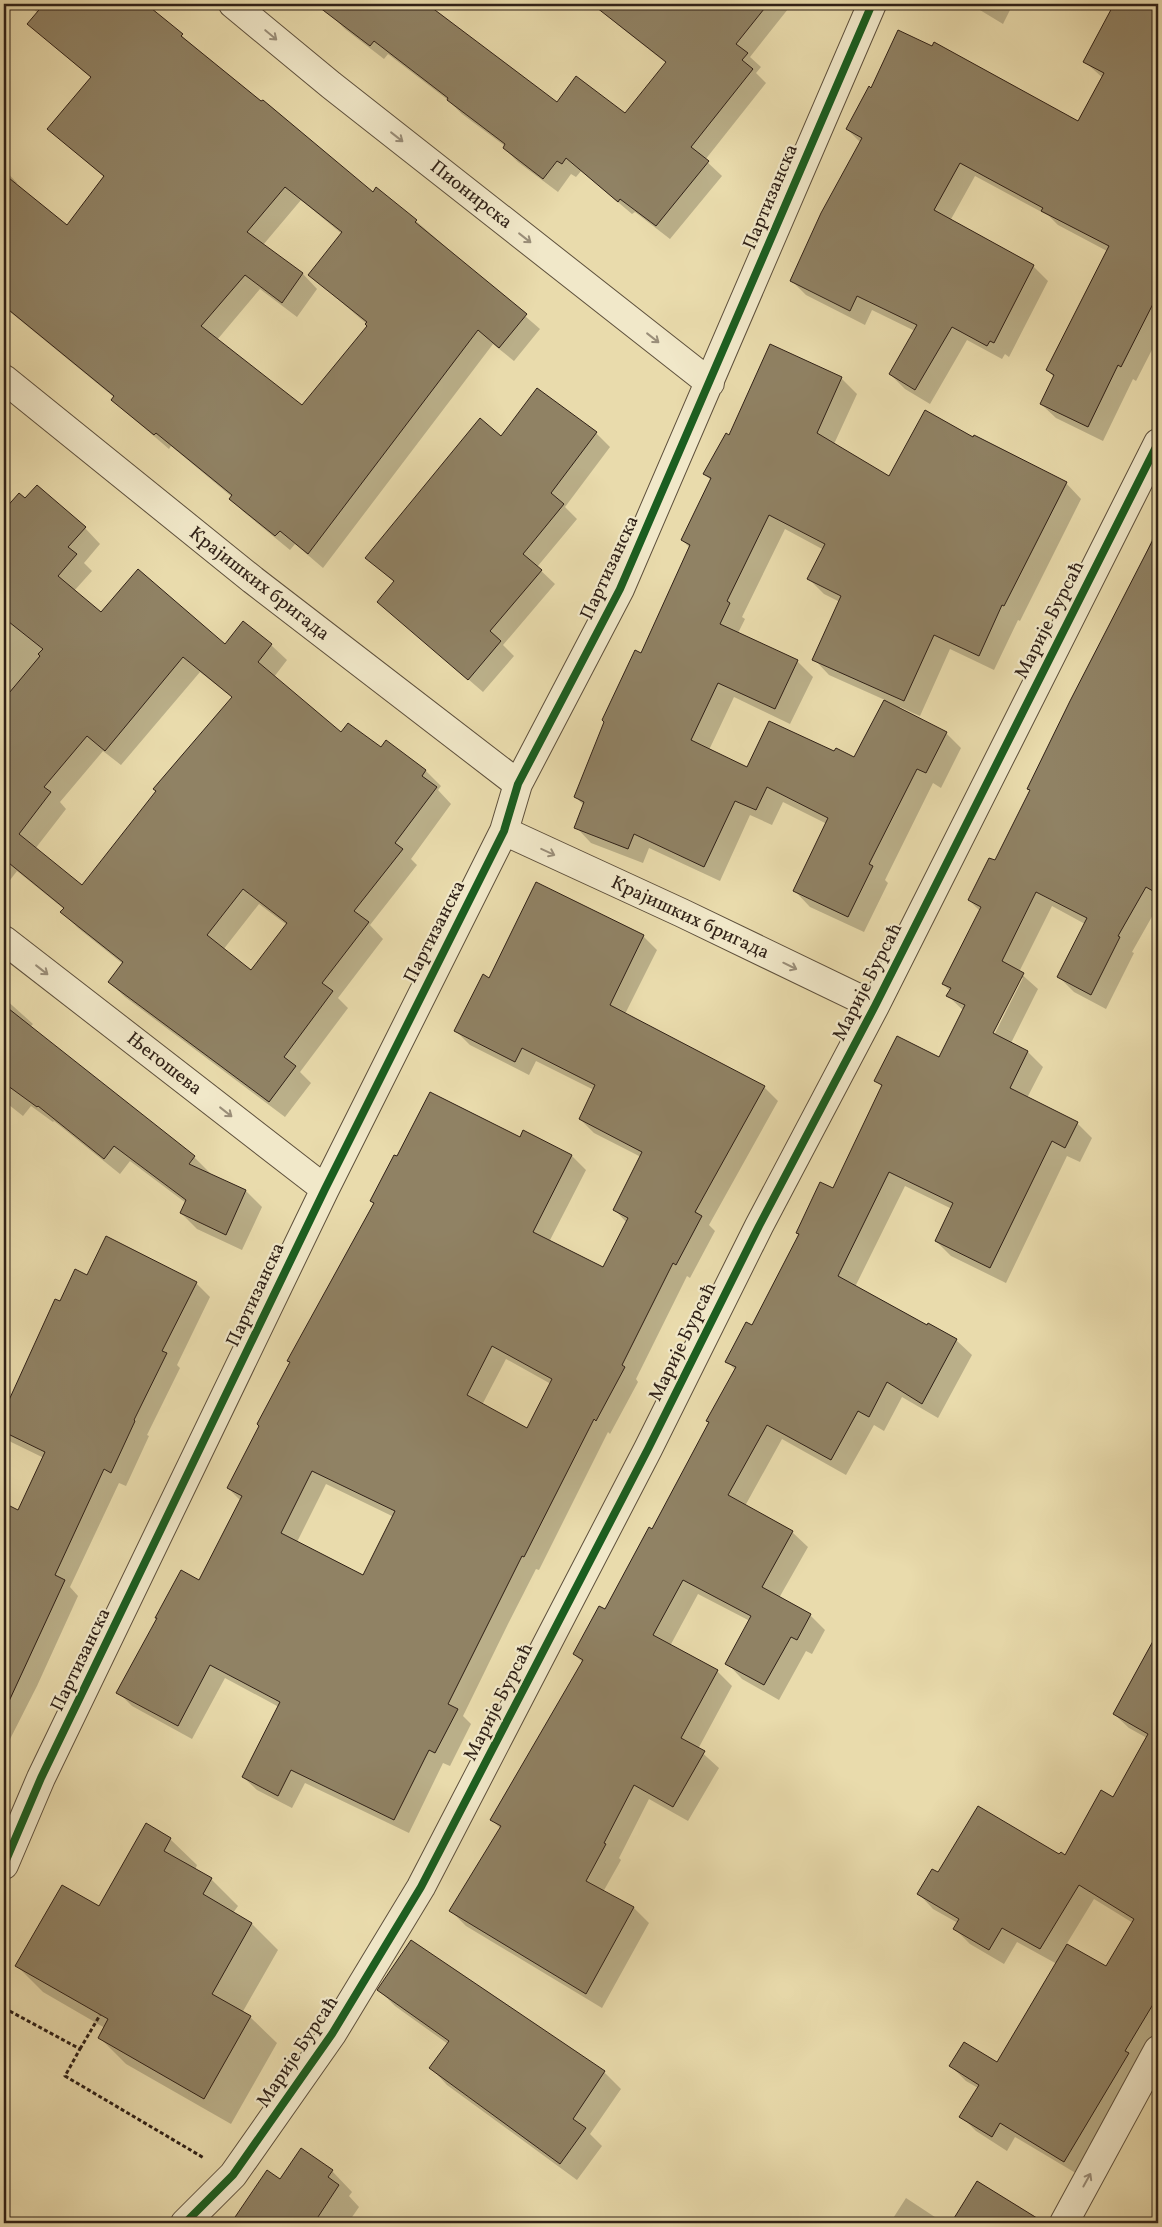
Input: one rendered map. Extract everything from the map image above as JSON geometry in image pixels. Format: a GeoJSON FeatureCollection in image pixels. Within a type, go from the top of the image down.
{"type":"FeatureCollection","features":[{"type":"Feature","properties":{"kind":"street","name":"Пионирска"},"geometry":{"type":"LineString","coordinates":[[233,4],[331,85],[710,383]]}},
{"type":"Feature","properties":{"kind":"street","name":"Партизанска"},"geometry":{"type":"LineString","coordinates":[[4,1865],[42,1778],[325,1189],[504,831],[518,784],[620,589],[872,4]]}},
{"type":"Feature","properties":{"kind":"street","name":"Крајишких бригада"},"geometry":{"type":"LineString","coordinates":[[4,378],[253,580],[518,784]]}},
{"type":"Feature","properties":{"kind":"street","name":"Марије Бурсаћ"},"geometry":{"type":"LineString","coordinates":[[185,2223],[233,2175],[332,2034],[421,1887],[648,1449],[759,1226],[875,1006],[1158,443]]}},
{"type":"Feature","properties":{"kind":"street","name":"Крајишких бригада"},"geometry":{"type":"LineString","coordinates":[[504,831],[691,917],[875,1006]]}},
{"type":"Feature","properties":{"kind":"street","name":"Његошева"},"geometry":{"type":"LineString","coordinates":[[4,940],[325,1189]]}},
{"type":"Feature","properties":{"kind":"street"},"geometry":{"type":"LineString","coordinates":[[1064,2223],[1158,2050]]}},
{"type":"Feature","properties":{"kind":"path"},"geometry":{"type":"LineString","coordinates":[[4,2008],[80,2049]]}},
{"type":"Feature","properties":{"kind":"path"},"geometry":{"type":"LineString","coordinates":[[100,2014],[65,2076],[233,2175]]}},
{"type":"Feature","properties":{"kind":"building"},"geometry":{"type":"Polygon","coordinates":[[[44,4],[146,4],[183,34],[181,36],[261,101],[263,100],[373,192],[376,187],[417,220],[415,222],[527,314],[499,348],[478,330],[308,554],[280,531],[275,536],[229,499],[232,495],[156,433],[154,435],[111,400],[114,396],[4,306],[4,174],[67,225],[104,176],[47,129],[91,77],[27,24],[44,4]],[[285,187],[247,232],[303,273],[282,303],[245,275],[201,326],[302,405],[367,326],[365,324],[367,322],[308,275],[342,232],[285,187]]]}},
{"type":"Feature","properties":{"kind":"building"},"geometry":{"type":"Polygon","coordinates":[[[315,4],[427,4],[557,102],[576,76],[625,113],[666,62],[592,4],[768,4],[736,44],[748,53],[742,60],[753,69],[691,147],[709,161],[656,226],[620,199],[618,202],[566,158],[562,164],[557,161],[543,179],[503,148],[505,144],[374,41],[370,46],[315,4]]]}},
{"type":"Feature","properties":{"kind":"building"},"geometry":{"type":"Polygon","coordinates":[[[1114,4],[1158,4],[1158,294],[1121,367],[1118,365],[1088,427],[1040,404],[1054,375],[1046,370],[1109,246],[1041,211],[1043,208],[960,163],[934,210],[1034,265],[994,343],[990,341],[987,346],[952,327],[915,390],[889,374],[917,325],[857,296],[850,311],[790,281],[821,213],[862,138],[846,129],[869,86],[871,88],[898,30],[932,46],[934,42],[1078,121],[1104,73],[1083,62],[1114,4]]]}},
{"type":"Feature","properties":{"kind":"building"},"geometry":{"type":"Polygon","coordinates":[[[770,344],[842,377],[817,433],[889,476],[925,410],[973,437],[974,435],[1067,482],[1004,606],[1002,605],[979,656],[934,635],[904,701],[812,660],[841,596],[807,579],[825,544],[769,515],[727,601],[730,603],[720,624],[798,660],[775,709],[718,683],[691,740],[747,767],[769,721],[834,751],[836,748],[854,757],[884,700],[947,732],[926,773],[917,769],[869,864],[873,866],[848,917],[793,891],[828,818],[767,787],[756,810],[735,801],[704,867],[634,834],[628,849],[574,828],[584,802],[574,797],[604,722],[602,720],[635,650],[641,653],[690,545],[681,540],[711,478],[703,474],[726,433],[729,435],[770,344]]]}},
{"type":"Feature","properties":{"kind":"building"},"geometry":{"type":"Polygon","coordinates":[[[537,388],[597,432],[551,493],[564,504],[523,554],[542,570],[490,631],[501,641],[468,680],[377,602],[394,581],[365,558],[480,418],[501,436],[537,388]]]}},
{"type":"Feature","properties":{"kind":"building"},"geometry":{"type":"Polygon","coordinates":[[[37,485],[86,527],[68,547],[77,554],[58,576],[101,612],[138,569],[225,644],[243,621],[272,644],[258,662],[341,732],[348,723],[381,747],[386,740],[426,770],[422,776],[437,787],[395,843],[403,849],[354,911],[369,922],[322,983],[333,991],[284,1057],[296,1066],[269,1102],[108,982],[123,962],[60,912],[64,908],[4,859],[4,699],[40,656],[38,654],[43,649],[4,618],[4,510],[19,493],[25,498],[37,485]],[[183,657],[105,751],[87,736],[44,787],[51,792],[19,834],[82,885],[156,791],[153,789],[232,697],[183,657]],[[243,889],[207,935],[251,970],[287,923],[243,889]]]}},
{"type":"Feature","properties":{"kind":"building"},"geometry":{"type":"Polygon","coordinates":[[[1158,530],[1158,894],[1146,887],[1118,936],[1120,937],[1091,995],[1057,977],[1087,918],[1036,892],[1002,961],[1024,973],[993,1033],[1028,1051],[1010,1088],[1078,1122],[1065,1148],[1052,1141],[990,1268],[935,1241],[953,1203],[889,1172],[838,1276],[927,1325],[928,1323],[957,1339],[922,1404],[887,1382],[869,1417],[858,1411],[831,1460],[767,1425],[728,1495],[793,1531],[762,1587],[811,1614],[797,1640],[791,1637],[764,1685],[725,1664],[751,1616],[683,1580],[653,1635],[718,1670],[681,1738],[705,1751],[673,1807],[634,1785],[604,1843],[606,1844],[586,1881],[634,1907],[586,1994],[449,1911],[501,1826],[490,1820],[583,1660],[573,1654],[599,1606],[605,1609],[649,1527],[652,1529],[709,1422],[706,1421],[736,1367],[725,1362],[746,1322],[752,1325],[799,1234],[796,1233],[820,1182],[833,1188],[882,1085],[874,1081],[897,1036],[939,1057],[965,1005],[946,996],[951,988],[942,984],[981,907],[968,900],[989,858],[995,860],[1030,790],[1027,789],[1070,701],[1158,530]]]}},
{"type":"Feature","properties":{"kind":"building"},"geometry":{"type":"Polygon","coordinates":[[[536,882],[644,935],[610,1005],[765,1086],[695,1212],[702,1216],[676,1265],[673,1263],[622,1365],[625,1367],[596,1421],[594,1419],[524,1557],[522,1556],[448,1704],[458,1709],[435,1753],[429,1750],[394,1820],[291,1770],[278,1796],[242,1777],[280,1702],[210,1665],[178,1726],[116,1693],[181,1570],[199,1580],[242,1496],[227,1488],[259,1426],[257,1424],[290,1362],[287,1361],[374,1203],[370,1201],[394,1155],[397,1156],[430,1092],[520,1137],[523,1130],[572,1155],[533,1232],[603,1267],[628,1218],[613,1210],[642,1152],[579,1119],[595,1085],[522,1048],[515,1062],[454,1031],[483,974],[489,978],[536,882]],[[492,1346],[467,1395],[527,1428],[552,1379],[492,1346]],[[312,1471],[281,1533],[363,1575],[395,1511],[312,1471]]]}},
{"type":"Feature","properties":{"kind":"building"},"geometry":{"type":"Polygon","coordinates":[[[4,1005],[195,1156],[189,1164],[246,1190],[226,1235],[180,1213],[186,1200],[114,1146],[104,1159],[38,1106],[4,1083],[4,1005]]]}},
{"type":"Feature","properties":{"kind":"building"},"geometry":{"type":"Polygon","coordinates":[[[106,1236],[197,1282],[162,1351],[167,1353],[134,1420],[111,1473],[104,1469],[55,1575],[65,1580],[4,1712],[4,1503],[18,1510],[45,1452],[4,1432],[4,1411],[55,1299],[60,1301],[75,1269],[87,1275],[106,1236]]]}},
{"type":"Feature","properties":{"kind":"building"},"geometry":{"type":"Polygon","coordinates":[[[1158,1632],[1158,1996],[1125,2051],[1129,2053],[1064,2162],[1000,2123],[992,2137],[959,2117],[979,2085],[949,2066],[964,2042],[997,2062],[1067,1944],[1106,1966],[1134,1919],[1079,1885],[1040,1949],[1002,1928],[989,1950],[953,1929],[959,1919],[917,1894],[932,1869],[938,1872],[978,1806],[1059,1854],[1061,1852],[1065,1855],[1101,1790],[1113,1797],[1148,1734],[1113,1714],[1158,1632]]]}},
{"type":"Feature","properties":{"kind":"building"},"geometry":{"type":"Polygon","coordinates":[[[146,1823],[171,1838],[164,1851],[212,1878],[203,1894],[252,1923],[212,1994],[251,2016],[204,2099],[98,2038],[108,2019],[15,1966],[62,1885],[99,1906],[146,1823]]]}},
{"type":"Feature","properties":{"kind":"building"},"geometry":{"type":"Polygon","coordinates":[[[411,1940],[605,2071],[573,2119],[586,2128],[560,2164],[429,2068],[449,2041],[377,1990],[411,1940]]]}},
{"type":"Feature","properties":{"kind":"building"},"geometry":{"type":"Polygon","coordinates":[[[301,2148],[333,2170],[328,2177],[339,2185],[314,2223],[231,2223],[267,2170],[280,2179],[301,2148]]]}},
{"type":"Feature","properties":{"kind":"building"},"geometry":{"type":"Polygon","coordinates":[[[977,2181],[1045,2223],[951,2223],[977,2181]]]}},
{"type":"Feature","properties":{"kind":"cycle path"},"geometry":{"type":"LineString","coordinates":[[4,1865],[41,1778],[325,1189],[504,831],[518,784],[620,589],[872,4]]}},
{"type":"Feature","properties":{"kind":"cycle path"},"geometry":{"type":"LineString","coordinates":[[185,2223],[233,2175],[332,2034],[421,1887],[648,1449],[759,1226],[875,1006],[1158,443]]}}]}
